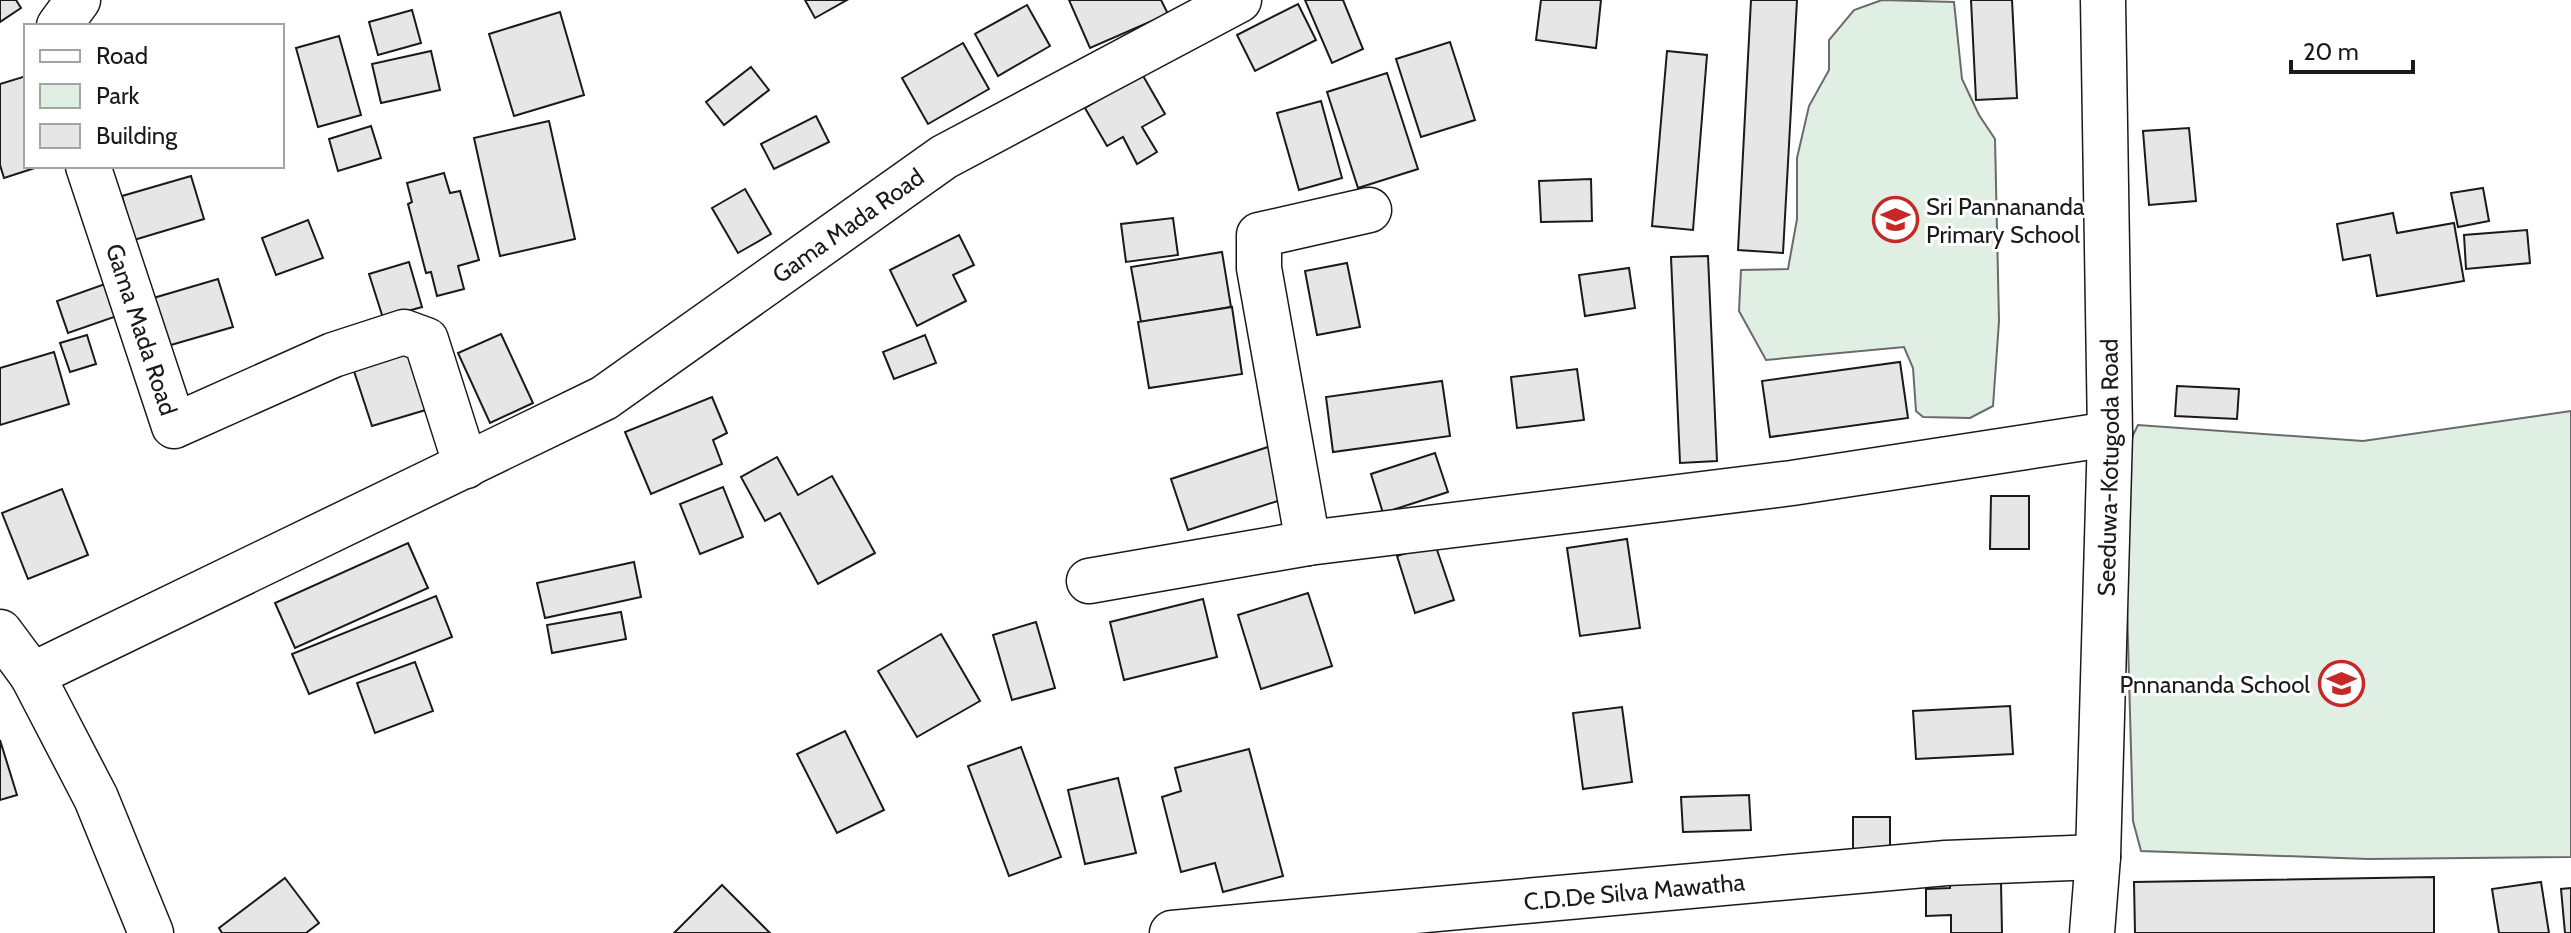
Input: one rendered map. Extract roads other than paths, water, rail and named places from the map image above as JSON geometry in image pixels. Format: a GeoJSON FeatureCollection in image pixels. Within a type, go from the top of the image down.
{"type":"FeatureCollection","features":[{"type":"Feature","properties":{"kind":"street"},"geometry":{"type":"LineString","coordinates":[[60,24],[78,0]]}},
{"type":"Feature","properties":{"kind":"street","name":"Gama Mada Road"},"geometry":{"type":"LineString","coordinates":[[32,675],[604,398],[944,157],[1239,0]]}},
{"type":"Feature","properties":{"kind":"street","name":"Seeduwa-Kotugoda Road"},"geometry":{"type":"LineString","coordinates":[[2092,933],[2098,857],[2110,434],[2103,0]]}},
{"type":"Feature","properties":{"kind":"street","name":"Gama Mada Road"},"geometry":{"type":"LineString","coordinates":[[89,168],[174,426],[333,355],[404,332],[426,340],[466,466]]}},
{"type":"Feature","properties":{"kind":"street"},"geometry":{"type":"LineString","coordinates":[[1308,543],[1259,268],[1259,235],[1369,210]]}},
{"type":"Feature","properties":{"kind":"street"},"geometry":{"type":"LineString","coordinates":[[1089,581],[1308,543],[1792,483],[2110,434]]}},
{"type":"Feature","properties":{"kind":"street"},"geometry":{"type":"LineString","coordinates":[[0,632],[32,675],[96,798],[151,933]]}},
{"type":"Feature","properties":{"kind":"street","name":"C.D.De Silva Mawatha"},"geometry":{"type":"LineString","coordinates":[[1172,933],[1946,863],[2098,857]]}},
{"type":"Feature","properties":{"kind":"place","name":"Sri Pannananda Primary School"},"geometry":{"type":"Point","coordinates":[1895,220]}},
{"type":"Feature","properties":{"kind":"place","name":"Pnnananda School"},"geometry":{"type":"Point","coordinates":[2341,684]}}]}
